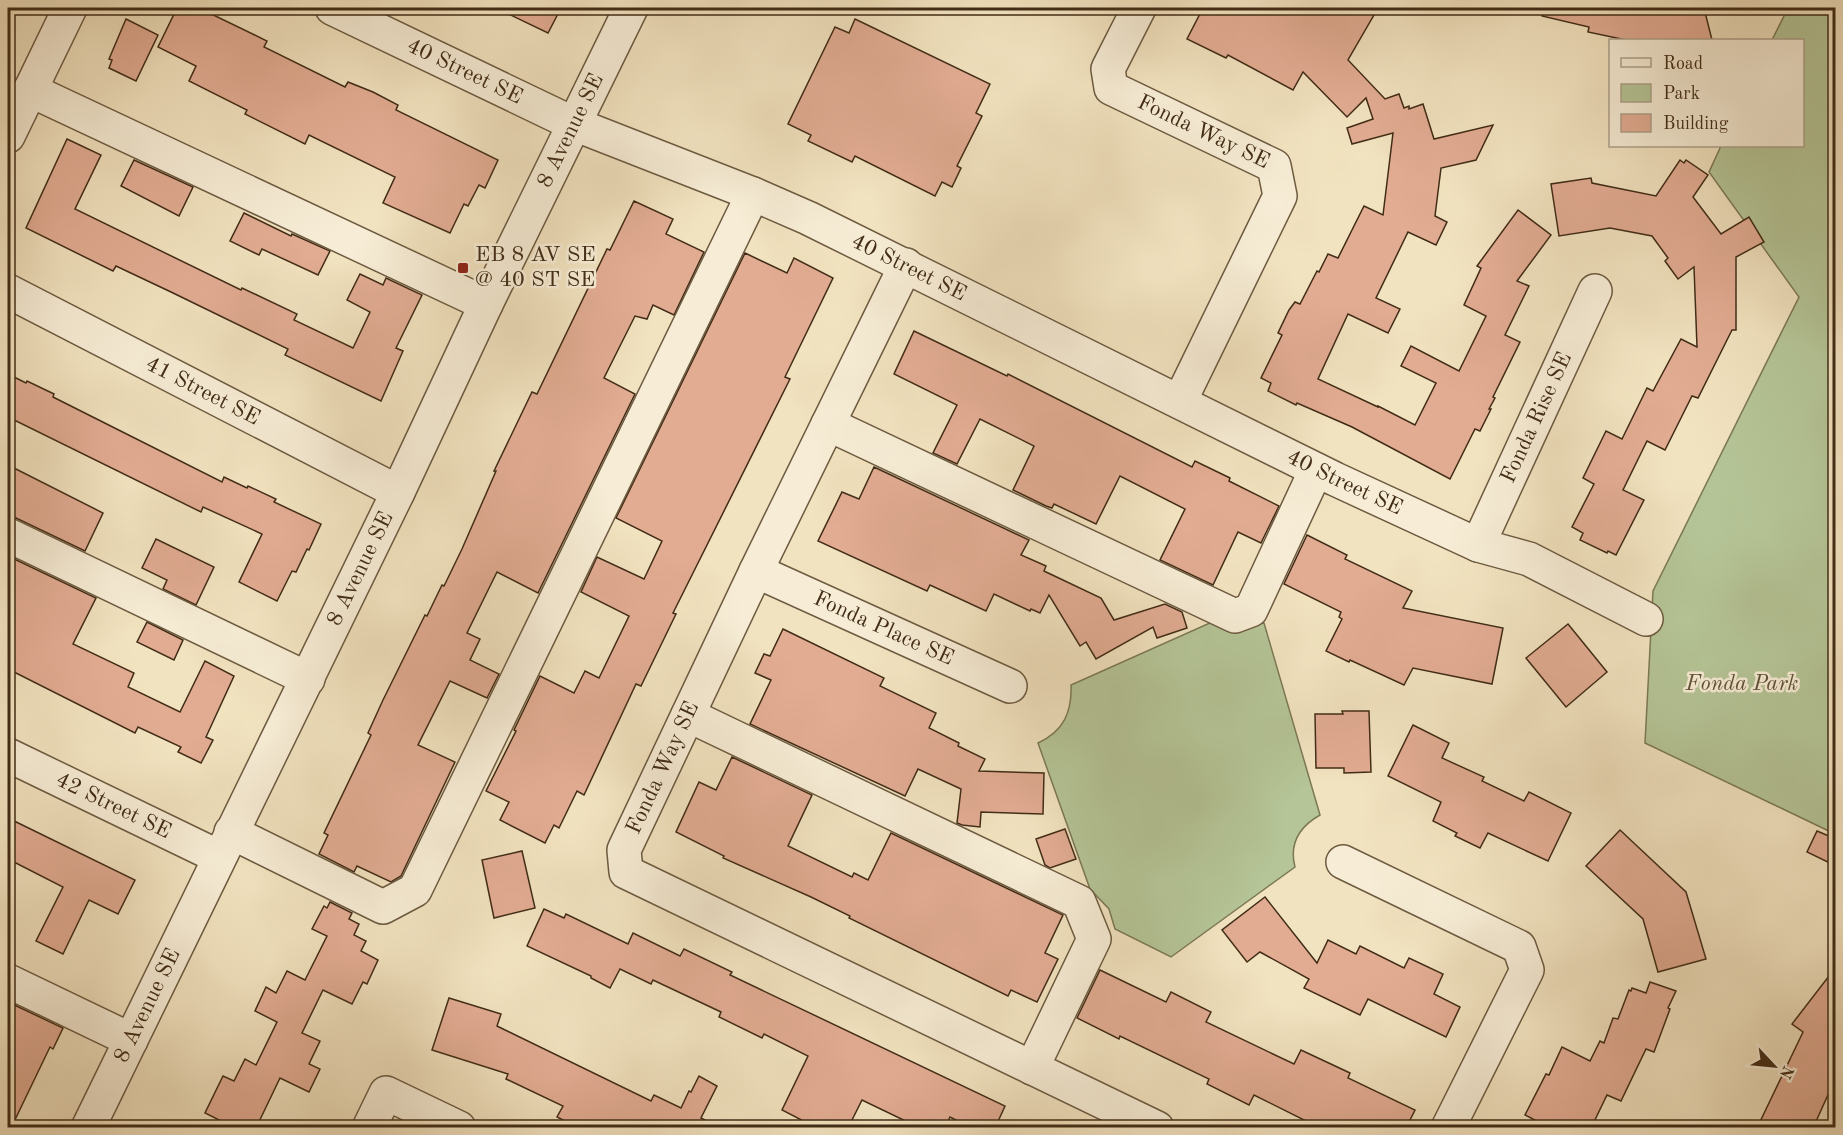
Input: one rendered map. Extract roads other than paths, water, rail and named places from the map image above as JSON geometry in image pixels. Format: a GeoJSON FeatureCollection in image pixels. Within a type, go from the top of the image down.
{"type":"FeatureCollection","features":[{"type":"Feature","properties":{"kind":"street"},"geometry":{"type":"LineString","coordinates":[[8,136],[70,8]]}},
{"type":"Feature","properties":{"kind":"street","name":"40 Street SE"},"geometry":{"type":"LineString","coordinates":[[332,8],[574,124],[808,218],[1316,470],[1478,545],[1529,559],[1646,619]]}},
{"type":"Feature","properties":{"kind":"street","name":"8 Avenue SE"},"geometry":{"type":"LineString","coordinates":[[88,1128],[308,679],[486,304],[631,8]]}},
{"type":"Feature","properties":{"kind":"street","name":"Fonda Way SE"},"geometry":{"type":"LineString","coordinates":[[1139,8],[1108,69],[1111,88],[1274,166],[1280,196],[1180,401]]}},
{"type":"Feature","properties":{"kind":"street"},"geometry":{"type":"LineString","coordinates":[[30,90],[486,304]]}},
{"type":"Feature","properties":{"kind":"street","name":"42 Street SE"},"geometry":{"type":"LineString","coordinates":[[8,755],[225,845],[383,907],[415,890],[753,194]]}},
{"type":"Feature","properties":{"kind":"street","name":"Fonda Way SE"},"geometry":{"type":"LineString","coordinates":[[906,265],[756,571],[624,850],[626,872],[1157,1128]]}},
{"type":"Feature","properties":{"kind":"street","name":"41 Street SE"},"geometry":{"type":"LineString","coordinates":[[8,291],[398,492]]}},
{"type":"Feature","properties":{"kind":"street","name":"Fonda Rise SE"},"geometry":{"type":"LineString","coordinates":[[1478,545],[1595,291]]}},
{"type":"Feature","properties":{"kind":"street"},"geometry":{"type":"LineString","coordinates":[[828,424],[1235,616],[1251,609],[1316,470]]}},
{"type":"Feature","properties":{"kind":"street"},"geometry":{"type":"LineString","coordinates":[[8,535],[308,679]]}},
{"type":"Feature","properties":{"kind":"street","name":"Fonda Place SE"},"geometry":{"type":"LineString","coordinates":[[756,571],[1010,686]]}},
{"type":"Feature","properties":{"kind":"street"},"geometry":{"type":"LineString","coordinates":[[688,715],[1079,902],[1094,939],[1032,1068]]}},
{"type":"Feature","properties":{"kind":"street"},"geometry":{"type":"LineString","coordinates":[[1343,862],[1519,947],[1527,970],[1448,1128]]}},
{"type":"Feature","properties":{"kind":"street"},"geometry":{"type":"LineString","coordinates":[[8,981],[131,1040]]}},
{"type":"Feature","properties":{"kind":"street"},"geometry":{"type":"LineString","coordinates":[[369,1128],[386,1093],[459,1128]]}},
{"type":"Feature","properties":{"kind":"place","name":"EB 8 AV SE @ 40 ST SE"},"geometry":{"type":"Point","coordinates":[463,268]}},
{"type":"Feature","properties":{"kind":"park label","name":"Fonda Park"},"geometry":{"type":"Point","coordinates":[1742,684]}}]}
